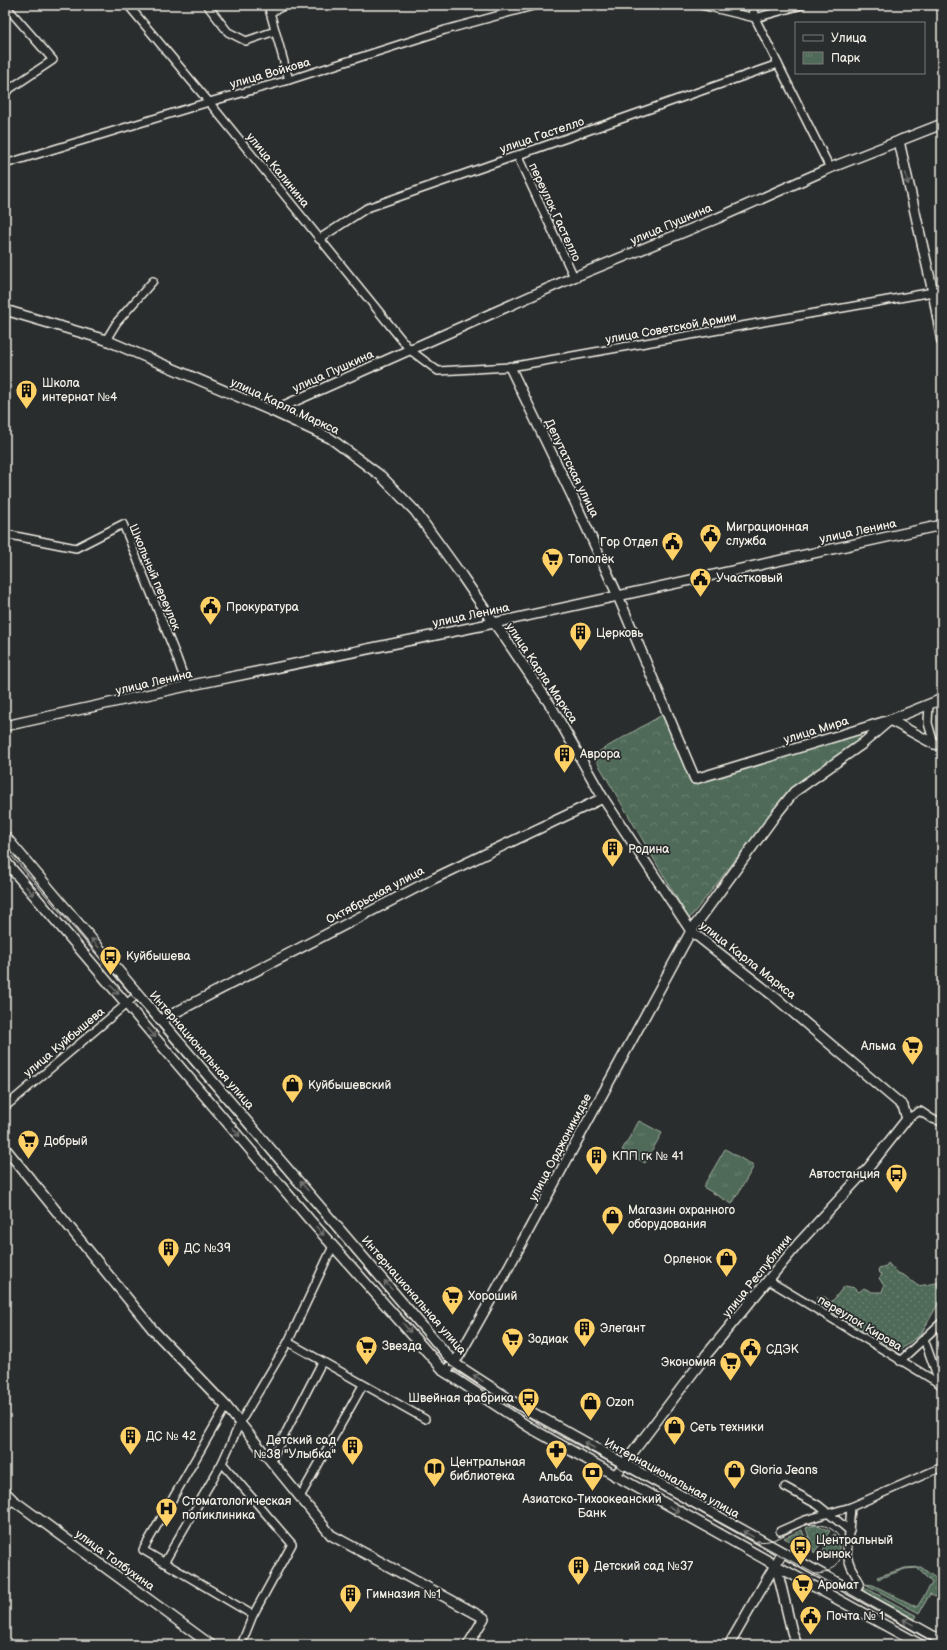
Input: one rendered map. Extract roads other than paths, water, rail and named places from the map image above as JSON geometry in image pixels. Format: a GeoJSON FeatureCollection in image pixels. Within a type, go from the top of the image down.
{"type":"FeatureCollection","features":[{"type":"Feature","properties":{"kind":"street"},"geometry":{"type":"LineString","coordinates":[[5,5],[53,60],[5,92]]}},
{"type":"Feature","properties":{"kind":"street","name":"улица Калинина"},"geometry":{"type":"LineString","coordinates":[[128,5],[209,102],[318,239],[410,350]]}},
{"type":"Feature","properties":{"kind":"street"},"geometry":{"type":"LineString","coordinates":[[207,5],[228,32],[246,41],[275,31]]}},
{"type":"Feature","properties":{"kind":"street"},"geometry":{"type":"LineString","coordinates":[[286,5],[269,8],[289,80]]}},
{"type":"Feature","properties":{"kind":"street","name":"улица Войкова"},"geometry":{"type":"LineString","coordinates":[[5,164],[209,102],[289,80],[445,30],[541,5]]}},
{"type":"Feature","properties":{"kind":"street"},"geometry":{"type":"LineString","coordinates":[[702,5],[754,18],[802,5]]}},
{"type":"Feature","properties":{"kind":"street"},"geometry":{"type":"LineString","coordinates":[[752,5],[754,18],[830,168]]}},
{"type":"Feature","properties":{"kind":"street","name":"улица Гастелло"},"geometry":{"type":"LineString","coordinates":[[318,239],[367,208],[778,64]]}},
{"type":"Feature","properties":{"kind":"street","name":"улица Пушкина"},"geometry":{"type":"LineString","coordinates":[[272,411],[570,279],[718,218],[830,168],[942,124]]}},
{"type":"Feature","properties":{"kind":"street"},"geometry":{"type":"LineString","coordinates":[[899,141],[938,292],[942,342]]}},
{"type":"Feature","properties":{"kind":"street","name":"переулок Гастелло"},"geometry":{"type":"LineString","coordinates":[[517,156],[570,279]]}},
{"type":"Feature","properties":{"kind":"street"},"geometry":{"type":"LineString","coordinates":[[272,411],[570,279]]}},
{"type":"Feature","properties":{"kind":"street"},"geometry":{"type":"LineString","coordinates":[[106,340],[117,322],[153,281]]}},
{"type":"Feature","properties":{"kind":"street","name":"улица Советской Армии"},"geometry":{"type":"LineString","coordinates":[[410,350],[438,371],[510,367],[938,292]]}},
{"type":"Feature","properties":{"kind":"street","name":"улица Карла Маркса"},"geometry":{"type":"LineString","coordinates":[[5,310],[106,340],[272,411],[330,438],[381,476],[416,511],[505,638],[551,706],[603,798],[690,931],[776,998],[903,1106],[907,1118]]}},
{"type":"Feature","properties":{"kind":"street","name":"Депутатская улица"},"geometry":{"type":"LineString","coordinates":[[510,367],[576,504],[618,596],[695,779]]}},
{"type":"Feature","properties":{"kind":"street","name":"Школьный переулок"},"geometry":{"type":"LineString","coordinates":[[5,534],[76,548],[123,524],[187,686]]}},
{"type":"Feature","properties":{"kind":"street","name":"улица Ленина"},"geometry":{"type":"LineString","coordinates":[[5,726],[187,686],[494,623],[942,525]]}},
{"type":"Feature","properties":{"kind":"street","name":"улица Мира"},"geometry":{"type":"LineString","coordinates":[[695,779],[890,720],[942,699]]}},
{"type":"Feature","properties":{"kind":"street"},"geometry":{"type":"LineString","coordinates":[[929,704],[928,723],[938,745]]}},
{"type":"Feature","properties":{"kind":"street"},"geometry":{"type":"LineString","coordinates":[[890,720],[938,745]]}},
{"type":"Feature","properties":{"kind":"street","name":"улица Орджоникидзе"},"geometry":{"type":"LineString","coordinates":[[445,1372],[454,1363],[549,1192],[690,931],[794,792],[862,744],[890,720]]}},
{"type":"Feature","properties":{"kind":"street","name":"Октябрьская улица"},"geometry":{"type":"LineString","coordinates":[[161,1020],[435,878],[603,798]]}},
{"type":"Feature","properties":{"kind":"street","name":"Интернациональная улица"},"geometry":{"type":"LineString","coordinates":[[5,836],[138,994],[454,1363],[517,1404],[623,1465],[942,1641]]}},
{"type":"Feature","properties":{"kind":"street"},"geometry":{"type":"LineString","coordinates":[[5,861],[333,1246],[445,1372],[515,1419],[921,1645]]}},
{"type":"Feature","properties":{"kind":"street","name":"улица Куйбышева"},"geometry":{"type":"LineString","coordinates":[[5,1107],[138,994]]}},
{"type":"Feature","properties":{"kind":"street"},"geometry":{"type":"LineString","coordinates":[[907,1118],[920,1111],[932,1119],[942,1122]]}},
{"type":"Feature","properties":{"kind":"street","name":"улица Республики"},"geometry":{"type":"LineString","coordinates":[[615,1476],[707,1354],[804,1237],[868,1167],[907,1118]]}},
{"type":"Feature","properties":{"kind":"street"},"geometry":{"type":"LineString","coordinates":[[5,1148],[154,1331],[226,1406],[331,1535],[484,1618],[468,1645]]}},
{"type":"Feature","properties":{"kind":"street"},"geometry":{"type":"LineString","coordinates":[[164,1563],[222,1463],[240,1423],[288,1342],[333,1246]]}},
{"type":"Feature","properties":{"kind":"street","name":"переулок Кирова"},"geometry":{"type":"LineString","coordinates":[[768,1280],[941,1386]]}},
{"type":"Feature","properties":{"kind":"street"},"geometry":{"type":"LineString","coordinates":[[900,1361],[942,1322]]}},
{"type":"Feature","properties":{"kind":"street","name":"переулок Кирова"},"geometry":{"type":"LineString","coordinates":[[924,1339],[941,1386]]}},
{"type":"Feature","properties":{"kind":"street"},"geometry":{"type":"LineString","coordinates":[[288,1342],[425,1419]]}},
{"type":"Feature","properties":{"kind":"street"},"geometry":{"type":"LineString","coordinates":[[271,1461],[322,1362]]}},
{"type":"Feature","properties":{"kind":"street"},"geometry":{"type":"LineString","coordinates":[[300,1497],[363,1385]]}},
{"type":"Feature","properties":{"kind":"street"},"geometry":{"type":"LineString","coordinates":[[226,1406],[143,1550],[253,1615]]}},
{"type":"Feature","properties":{"kind":"street"},"geometry":{"type":"LineString","coordinates":[[222,1463],[292,1544],[253,1615],[241,1645]]}},
{"type":"Feature","properties":{"kind":"street"},"geometry":{"type":"LineString","coordinates":[[780,1531],[805,1520],[851,1507],[942,1467]]}},
{"type":"Feature","properties":{"kind":"street"},"geometry":{"type":"LineString","coordinates":[[785,1488],[818,1505],[850,1531]]}},
{"type":"Feature","properties":{"kind":"street","name":"улица Толбухина"},"geometry":{"type":"LineString","coordinates":[[5,1492],[13,1500],[211,1645]]}},
{"type":"Feature","properties":{"kind":"street"},"geometry":{"type":"LineString","coordinates":[[5,1507],[13,1500]]}},
{"type":"Feature","properties":{"kind":"street"},"geometry":{"type":"LineString","coordinates":[[851,1507],[847,1556],[860,1583],[855,1593]]}},
{"type":"Feature","properties":{"kind":"street"},"geometry":{"type":"LineString","coordinates":[[729,1645],[782,1553]]}},
{"type":"Feature","properties":{"kind":"street"},"geometry":{"type":"LineString","coordinates":[[776,1565],[792,1632],[797,1645]]}},
{"type":"Feature","properties":{"kind":"tram line"},"geometry":{"type":"LineString","coordinates":[[5,848],[451,1366],[537,1423],[815,1574],[939,1645]]}},
{"type":"Feature","properties":{"kind":"tram line"},"geometry":{"type":"LineString","coordinates":[[757,1541],[766,1542],[774,1540],[804,1526],[812,1524],[821,1525],[831,1529],[838,1535],[841,1543],[842,1552],[839,1561],[834,1568],[825,1572],[814,1574]]}},
{"type":"Feature","properties":{"kind":"place","name":"Школа интернат №4"},"geometry":{"type":"Point","coordinates":[27,410]}},
{"type":"Feature","properties":{"kind":"place","name":"Миграционная служба"},"geometry":{"type":"Point","coordinates":[710,554]}},
{"type":"Feature","properties":{"kind":"place","name":"Гор Отдел"},"geometry":{"type":"Point","coordinates":[673,562]}},
{"type":"Feature","properties":{"kind":"place","name":"Тополёк"},"geometry":{"type":"Point","coordinates":[553,578]}},
{"type":"Feature","properties":{"kind":"place","name":"Участковый"},"geometry":{"type":"Point","coordinates":[700,598]}},
{"type":"Feature","properties":{"kind":"place","name":"Прокуратура"},"geometry":{"type":"Point","coordinates":[210,626]}},
{"type":"Feature","properties":{"kind":"place","name":"Церковь"},"geometry":{"type":"Point","coordinates":[580,652]}},
{"type":"Feature","properties":{"kind":"place","name":"Аврора"},"geometry":{"type":"Point","coordinates":[565,774]}},
{"type":"Feature","properties":{"kind":"place","name":"Родина"},"geometry":{"type":"Point","coordinates":[612,868]}},
{"type":"Feature","properties":{"kind":"place","name":"Куйбышева"},"geometry":{"type":"Point","coordinates":[111,976]}},
{"type":"Feature","properties":{"kind":"place","name":"Альма"},"geometry":{"type":"Point","coordinates":[912,1066]}},
{"type":"Feature","properties":{"kind":"place","name":"Куйбышевский"},"geometry":{"type":"Point","coordinates":[292,1104]}},
{"type":"Feature","properties":{"kind":"place","name":"Добрый"},"geometry":{"type":"Point","coordinates":[29,1160]}},
{"type":"Feature","properties":{"kind":"place","name":"КПП гк № 41"},"geometry":{"type":"Point","coordinates":[597,1176]}},
{"type":"Feature","properties":{"kind":"place","name":"Автостанция"},"geometry":{"type":"Point","coordinates":[896,1194]}},
{"type":"Feature","properties":{"kind":"place","name":"Магазин охранного оборудования"},"geometry":{"type":"Point","coordinates":[613,1236]}},
{"type":"Feature","properties":{"kind":"place","name":"ДС №39"},"geometry":{"type":"Point","coordinates":[169,1268]}},
{"type":"Feature","properties":{"kind":"place","name":"Орленок"},"geometry":{"type":"Point","coordinates":[727,1278]}},
{"type":"Feature","properties":{"kind":"place","name":"Хороший"},"geometry":{"type":"Point","coordinates":[452,1316]}},
{"type":"Feature","properties":{"kind":"place","name":"Элегант"},"geometry":{"type":"Point","coordinates":[584,1348]}},
{"type":"Feature","properties":{"kind":"place","name":"Зодиак"},"geometry":{"type":"Point","coordinates":[512,1358]}},
{"type":"Feature","properties":{"kind":"place","name":"Звезда"},"geometry":{"type":"Point","coordinates":[367,1366]}},
{"type":"Feature","properties":{"kind":"place","name":"СДЭК"},"geometry":{"type":"Point","coordinates":[751,1368]}},
{"type":"Feature","properties":{"kind":"place","name":"Экономия"},"geometry":{"type":"Point","coordinates":[731,1382]}},
{"type":"Feature","properties":{"kind":"place","name":"Швейная фабрика"},"geometry":{"type":"Point","coordinates":[529,1418]}},
{"type":"Feature","properties":{"kind":"place","name":"Ozon"},"geometry":{"type":"Point","coordinates":[590,1422]}},
{"type":"Feature","properties":{"kind":"place","name":"Сеть техники"},"geometry":{"type":"Point","coordinates":[675,1446]}},
{"type":"Feature","properties":{"kind":"place","name":"ДС № 42"},"geometry":{"type":"Point","coordinates":[131,1456]}},
{"type":"Feature","properties":{"kind":"place","name":"Детский сад №38 \"Улыбка\""},"geometry":{"type":"Point","coordinates":[352,1466]}},
{"type":"Feature","properties":{"kind":"place","name":"Альба"},"geometry":{"type":"Point","coordinates":[556,1470]}},
{"type":"Feature","properties":{"kind":"place","name":"Центральная библиотека"},"geometry":{"type":"Point","coordinates":[435,1488]}},
{"type":"Feature","properties":{"kind":"place","name":"Gloria Jeans"},"geometry":{"type":"Point","coordinates":[734,1490]}},
{"type":"Feature","properties":{"kind":"place","name":"Азиатско-Тихоокеанский Банк"},"geometry":{"type":"Point","coordinates":[592,1492]}},
{"type":"Feature","properties":{"kind":"place","name":"Стоматологическая поликлиника"},"geometry":{"type":"Point","coordinates":[167,1528]}},
{"type":"Feature","properties":{"kind":"place","name":"Центральный рынок"},"geometry":{"type":"Point","coordinates":[801,1566]}},
{"type":"Feature","properties":{"kind":"place","name":"Детский сад №37"},"geometry":{"type":"Point","coordinates":[579,1586]}},
{"type":"Feature","properties":{"kind":"place","name":"Аромат"},"geometry":{"type":"Point","coordinates":[802,1604]}},
{"type":"Feature","properties":{"kind":"place","name":"Гимназия №1"},"geometry":{"type":"Point","coordinates":[350,1614]}},
{"type":"Feature","properties":{"kind":"place","name":"Почта № 1"},"geometry":{"type":"Point","coordinates":[811,1636]}}]}
